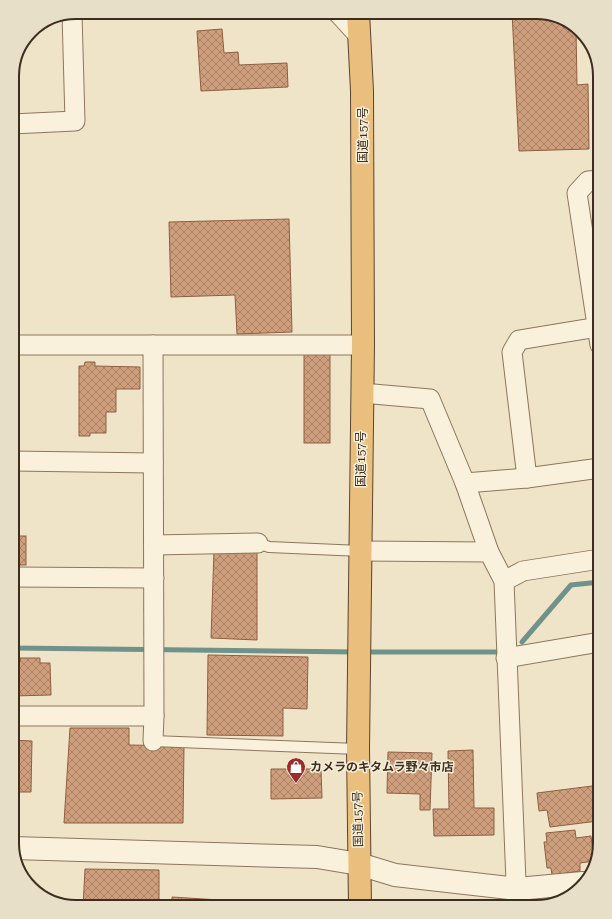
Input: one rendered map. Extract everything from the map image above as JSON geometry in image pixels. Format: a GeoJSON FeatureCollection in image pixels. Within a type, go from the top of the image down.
{"type":"FeatureCollection","features":[{"type":"Feature","properties":{"kind":"highway","name":"国道157号"},"geometry":{"type":"LineString","coordinates":[[359,19],[362,99],[363,345],[358,749],[360,900]]}},
{"type":"Feature","properties":{"kind":"street"},"geometry":{"type":"LineString","coordinates":[[19,124],[74,120],[72,19]]}},
{"type":"Feature","properties":{"kind":"street"},"geometry":{"type":"LineString","coordinates":[[343,19],[360,37]]}},
{"type":"Feature","properties":{"kind":"street"},"geometry":{"type":"LineString","coordinates":[[593,181],[588,181],[577,193],[593,297]]}},
{"type":"Feature","properties":{"kind":"street"},"geometry":{"type":"LineString","coordinates":[[527,478],[512,352],[519,340],[593,336]]}},
{"type":"Feature","properties":{"kind":"street"},"geometry":{"type":"LineString","coordinates":[[19,345],[363,345]]}},
{"type":"Feature","properties":{"kind":"street"},"geometry":{"type":"LineString","coordinates":[[153,345],[153,740]]}},
{"type":"Feature","properties":{"kind":"street"},"geometry":{"type":"LineString","coordinates":[[362,393],[430,399],[465,484],[490,552],[504,581],[517,898]]}},
{"type":"Feature","properties":{"kind":"street"},"geometry":{"type":"LineString","coordinates":[[19,461],[154,463]]}},
{"type":"Feature","properties":{"kind":"street"},"geometry":{"type":"LineString","coordinates":[[465,484],[527,478],[593,469]]}},
{"type":"Feature","properties":{"kind":"street"},"geometry":{"type":"LineString","coordinates":[[154,545],[258,543]]}},
{"type":"Feature","properties":{"kind":"street"},"geometry":{"type":"LineString","coordinates":[[361,551],[490,552]]}},
{"type":"Feature","properties":{"kind":"street"},"geometry":{"type":"LineString","coordinates":[[504,581],[523,571],[593,561]]}},
{"type":"Feature","properties":{"kind":"street"},"geometry":{"type":"LineString","coordinates":[[19,577],[154,578]]}},
{"type":"Feature","properties":{"kind":"street"},"geometry":{"type":"LineString","coordinates":[[506,658],[593,643]]}},
{"type":"Feature","properties":{"kind":"street"},"geometry":{"type":"LineString","coordinates":[[19,716],[154,716]]}},
{"type":"Feature","properties":{"kind":"street"},"geometry":{"type":"LineString","coordinates":[[19,848],[317,857],[359,864],[395,875],[517,898],[574,885]]}},
{"type":"Feature","properties":{"kind":"lane"},"geometry":{"type":"LineString","coordinates":[[258,543],[269,547],[361,551]]}},
{"type":"Feature","properties":{"kind":"lane"},"geometry":{"type":"LineString","coordinates":[[153,740],[358,749]]}},
{"type":"Feature","properties":{"kind":"building"},"geometry":{"type":"Polygon","coordinates":[[[512,19],[547,20],[564,27],[576,36],[577,85],[588,84],[589,149],[519,151],[512,19]]]}},
{"type":"Feature","properties":{"kind":"building"},"geometry":{"type":"Polygon","coordinates":[[[222,29],[224,53],[238,52],[239,65],[287,63],[288,87],[201,91],[197,31],[222,29]]]}},
{"type":"Feature","properties":{"kind":"building"},"geometry":{"type":"Polygon","coordinates":[[[289,219],[292,332],[237,334],[235,295],[171,297],[169,222],[289,219]]]}},
{"type":"Feature","properties":{"kind":"building"},"geometry":{"type":"Polygon","coordinates":[[[304,353],[330,353],[330,443],[304,443],[304,353]]]}},
{"type":"Feature","properties":{"kind":"building"},"geometry":{"type":"Polygon","coordinates":[[[85,362],[95,362],[95,366],[140,367],[140,389],[116,389],[116,412],[106,412],[106,433],[90,433],[90,436],[79,436],[79,366],[84,366],[85,362]]]}},
{"type":"Feature","properties":{"kind":"building"},"geometry":{"type":"Polygon","coordinates":[[[19,536],[26,536],[26,565],[19,565],[19,536]]]}},
{"type":"Feature","properties":{"kind":"building"},"geometry":{"type":"Polygon","coordinates":[[[214,550],[257,551],[257,640],[211,638],[214,550]]]}},
{"type":"Feature","properties":{"kind":"building"},"geometry":{"type":"Polygon","coordinates":[[[208,655],[308,657],[307,709],[283,708],[283,736],[207,735],[208,655]]]}},
{"type":"Feature","properties":{"kind":"building"},"geometry":{"type":"Polygon","coordinates":[[[20,658],[40,658],[40,663],[50,663],[51,695],[19,696],[20,658]]]}},
{"type":"Feature","properties":{"kind":"building"},"geometry":{"type":"Polygon","coordinates":[[[70,728],[129,728],[129,745],[184,746],[183,823],[64,823],[70,728]]]}},
{"type":"Feature","properties":{"kind":"building"},"geometry":{"type":"Polygon","coordinates":[[[19,740],[32,741],[31,792],[19,792],[19,740]]]}},
{"type":"Feature","properties":{"kind":"building"},"geometry":{"type":"Polygon","coordinates":[[[473,750],[474,808],[494,808],[494,835],[434,836],[433,809],[449,809],[448,751],[473,750]]]}},
{"type":"Feature","properties":{"kind":"building"},"geometry":{"type":"Polygon","coordinates":[[[388,752],[432,753],[430,810],[420,810],[420,794],[387,793],[388,752]]]}},
{"type":"Feature","properties":{"kind":"building","name":"カメラのキタムラ野々市店"},"geometry":{"type":"Polygon","coordinates":[[[271,769],[321,769],[322,798],[271,799],[271,769]]]}},
{"type":"Feature","properties":{"kind":"building"},"geometry":{"type":"Polygon","coordinates":[[[593,786],[593,822],[550,827],[547,810],[539,811],[537,793],[593,786]]]}},
{"type":"Feature","properties":{"kind":"building"},"geometry":{"type":"Polygon","coordinates":[[[575,830],[576,838],[591,836],[593,851],[590,862],[580,863],[580,871],[552,875],[551,868],[547,868],[544,842],[547,842],[546,833],[575,830]]]}},
{"type":"Feature","properties":{"kind":"building"},"geometry":{"type":"Polygon","coordinates":[[[85,869],[159,870],[159,900],[83,900],[85,869]]]}},
{"type":"Feature","properties":{"kind":"building"},"geometry":{"type":"Polygon","coordinates":[[[172,897],[219,900],[172,900],[172,897]]]}},
{"type":"Feature","properties":{"kind":"waterway"},"geometry":{"type":"LineString","coordinates":[[522,642],[571,585],[593,583]]}},
{"type":"Feature","properties":{"kind":"waterway"},"geometry":{"type":"LineString","coordinates":[[19,648],[355,652]]}},
{"type":"Feature","properties":{"kind":"waterway"},"geometry":{"type":"LineString","coordinates":[[365,652],[496,652]]}},
{"type":"Feature","properties":{"kind":"place","name":"カメラのキタムラ野々市店"},"geometry":{"type":"Point","coordinates":[296,784]}}]}
